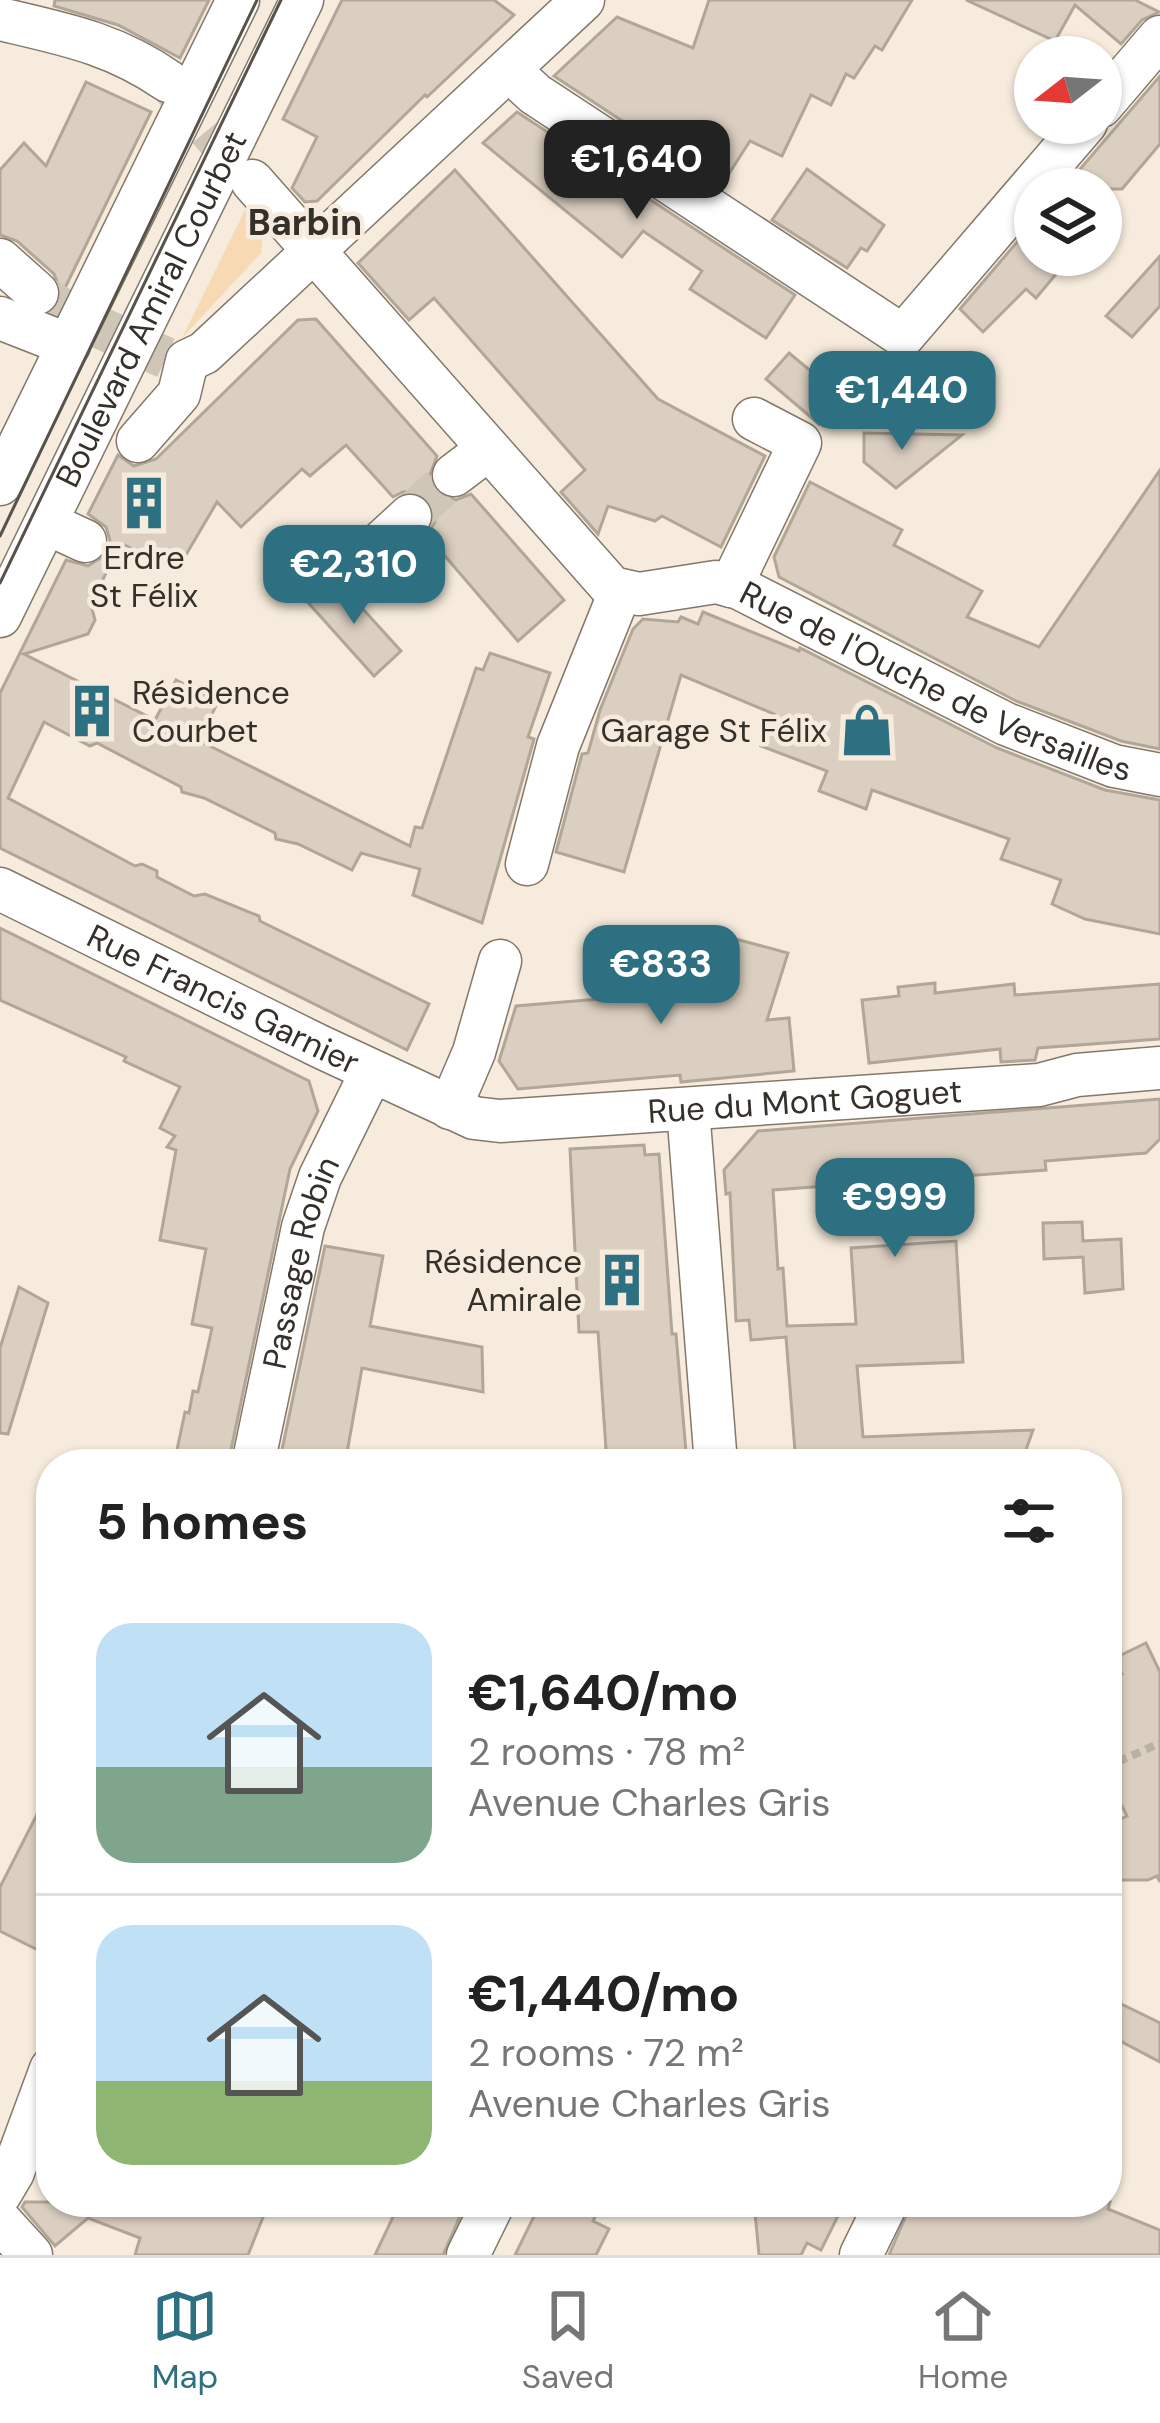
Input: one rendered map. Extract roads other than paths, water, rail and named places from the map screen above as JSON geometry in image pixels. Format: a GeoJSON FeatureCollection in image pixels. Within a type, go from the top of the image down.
{"type":"FeatureCollection","features":[{"type":"Feature","properties":{"kind":"street","name":"Boulevard Amiral Courbet"},"geometry":{"type":"LineString","coordinates":[[0,484],[238,0]]}},
{"type":"Feature","properties":{"kind":"street","name":"Boulevard Amiral Courbet"},"geometry":{"type":"LineString","coordinates":[[0,616],[302,0]]}},
{"type":"Feature","properties":{"kind":"street"},"geometry":{"type":"LineString","coordinates":[[138,441],[179,394],[177,360],[204,352],[584,0]]}},
{"type":"Feature","properties":{"kind":"street"},"geometry":{"type":"LineString","coordinates":[[0,19],[98,42],[168,81]]}},
{"type":"Feature","properties":{"kind":"street"},"geometry":{"type":"LineString","coordinates":[[1122,81],[1160,37]]}},
{"type":"Feature","properties":{"kind":"street"},"geometry":{"type":"LineString","coordinates":[[509,70],[535,94],[903,337],[1068,144]]}},
{"type":"Feature","properties":{"kind":"street"},"geometry":{"type":"LineString","coordinates":[[252,181],[470,462],[620,592],[558,746],[527,864]]}},
{"type":"Feature","properties":{"kind":"street"},"geometry":{"type":"LineString","coordinates":[[0,260],[38,293]]}},
{"type":"Feature","properties":{"kind":"street"},"geometry":{"type":"LineString","coordinates":[[0,318],[69,345]]}},
{"type":"Feature","properties":{"kind":"street"},"geometry":{"type":"LineString","coordinates":[[731,586],[800,443],[754,419]]}},
{"type":"Feature","properties":{"kind":"street"},"geometry":{"type":"LineString","coordinates":[[349,572],[410,515]]}},
{"type":"Feature","properties":{"kind":"street"},"geometry":{"type":"LineString","coordinates":[[46,524],[85,541]]}},
{"type":"Feature","properties":{"kind":"street","name":"Rue de l'Ouche de Versailles"},"geometry":{"type":"LineString","coordinates":[[620,592],[639,594],[698,582],[731,586],[1006,724],[1114,766],[1160,776]]}},
{"type":"Feature","properties":{"kind":"street","name":"Rue Francis Garnier"},"geometry":{"type":"LineString","coordinates":[[0,889],[450,1108]]}},
{"type":"Feature","properties":{"kind":"street"},"geometry":{"type":"LineString","coordinates":[[450,1108],[474,1052],[500,961]]}},
{"type":"Feature","properties":{"kind":"street","name":"Rue du Mont Goguet"},"geometry":{"type":"LineString","coordinates":[[450,1108],[474,1118],[500,1121],[1039,1084],[1160,1068]]}},
{"type":"Feature","properties":{"kind":"street","name":"Passage Robin"},"geometry":{"type":"LineString","coordinates":[[256,1449],[303,1227],[320,1177],[373,1071]]}},
{"type":"Feature","properties":{"kind":"street"},"geometry":{"type":"LineString","coordinates":[[688,1109],[715,1449]]}},
{"type":"Feature","properties":{"kind":"street"},"geometry":{"type":"LineString","coordinates":[[0,2194],[36,2109]]}},
{"type":"Feature","properties":{"kind":"street"},"geometry":{"type":"LineString","coordinates":[[468,2255],[487,2217]]}},
{"type":"Feature","properties":{"kind":"street"},"geometry":{"type":"LineString","coordinates":[[861,2255],[880,2217]]}},
{"type":"Feature","properties":{"kind":"street"},"geometry":{"type":"LineString","coordinates":[[0,2221],[31,2255]]}},
{"type":"Feature","properties":{"kind":"tunnel"},"geometry":{"type":"LineString","coordinates":[[168,81],[248,176]]}},
{"type":"Feature","properties":{"kind":"tunnel"},"geometry":{"type":"LineString","coordinates":[[37,293],[70,314],[166,358]]}},
{"type":"Feature","properties":{"kind":"tunnel"},"geometry":{"type":"LineString","coordinates":[[410,516],[454,475]]}},
{"type":"Feature","properties":{"kind":"tram line"},"geometry":{"type":"LineString","coordinates":[[0,536],[257,0]]}},
{"type":"Feature","properties":{"kind":"tram line"},"geometry":{"type":"LineString","coordinates":[[0,583],[281,0]]}},
{"type":"Feature","properties":{"kind":"place","name":"Erdre St Félix"},"geometry":{"type":"Point","coordinates":[144,503]}},
{"type":"Feature","properties":{"kind":"place","name":"Résidence Courbet"},"geometry":{"type":"Point","coordinates":[92,711]}},
{"type":"Feature","properties":{"kind":"place","name":"Garage St Félix"},"geometry":{"type":"Point","coordinates":[867,730]}},
{"type":"Feature","properties":{"kind":"place","name":"Résidence Amirale"},"geometry":{"type":"Point","coordinates":[622,1280]}},
{"type":"Feature","properties":{"kind":"district","name":"Barbin"},"geometry":{"type":"Point","coordinates":[305,222]}}]}
